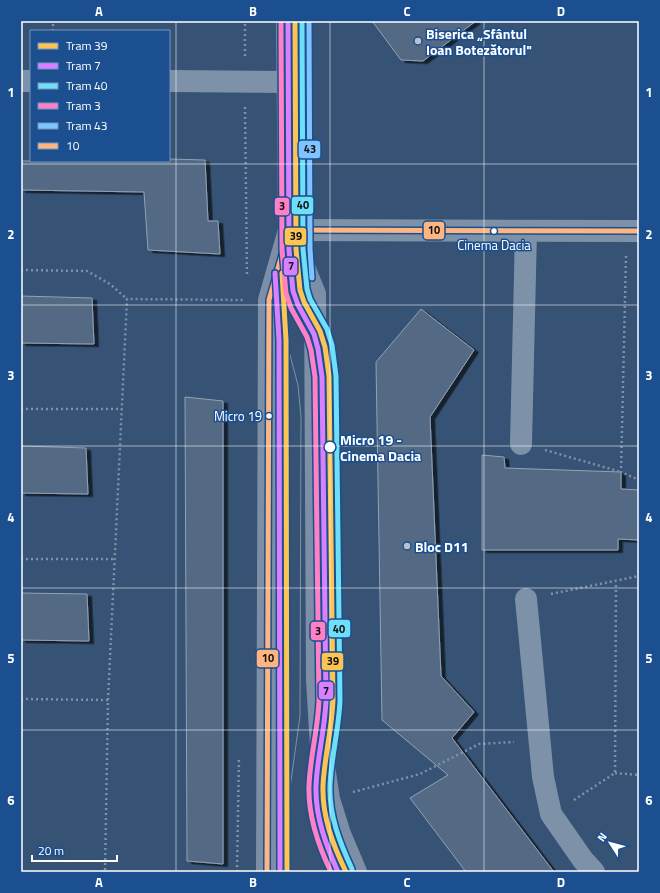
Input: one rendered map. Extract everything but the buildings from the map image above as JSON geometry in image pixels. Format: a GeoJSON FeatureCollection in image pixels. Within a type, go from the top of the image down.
{"type":"FeatureCollection","features":[{"type":"Feature","properties":{"kind":"main road"},"geometry":{"type":"LineString","coordinates":[[267,872],[269,300],[289,230],[292,82],[287,21]]}},
{"type":"Feature","properties":{"kind":"main road"},"geometry":{"type":"LineString","coordinates":[[289,230],[315,294],[317,680],[321,747],[329,799],[340,834],[356,872]]}},
{"type":"Feature","properties":{"kind":"street"},"geometry":{"type":"LineString","coordinates":[[170,81],[292,82]]}},
{"type":"Feature","properties":{"kind":"street"},"geometry":{"type":"LineString","coordinates":[[289,230],[632,231]]}},
{"type":"Feature","properties":{"kind":"street"},"geometry":{"type":"LineString","coordinates":[[521,444],[526,231]]}},
{"type":"Feature","properties":{"kind":"street"},"geometry":{"type":"LineString","coordinates":[[526,599],[541,741],[543,777],[551,814],[583,860],[594,872]]}},
{"type":"Feature","properties":{"kind":"path"},"geometry":{"type":"LineString","coordinates":[[245,21],[248,277]]}},
{"type":"Feature","properties":{"kind":"path"},"geometry":{"type":"LineString","coordinates":[[621,472],[632,231]]}},
{"type":"Feature","properties":{"kind":"path"},"geometry":{"type":"LineString","coordinates":[[21,270],[87,271],[110,284],[127,299],[248,300]]}},
{"type":"Feature","properties":{"kind":"path"},"geometry":{"type":"LineString","coordinates":[[105,872],[108,700],[127,299]]}},
{"type":"Feature","properties":{"kind":"path"},"geometry":{"type":"LineString","coordinates":[[21,409],[122,409]]}},
{"type":"Feature","properties":{"kind":"path"},"geometry":{"type":"LineString","coordinates":[[521,444],[621,472],[639,480]]}},
{"type":"Feature","properties":{"kind":"path"},"geometry":{"type":"LineString","coordinates":[[21,560],[115,559]]}},
{"type":"Feature","properties":{"kind":"path"},"geometry":{"type":"LineString","coordinates":[[526,599],[616,582],[639,576]]}},
{"type":"Feature","properties":{"kind":"path"},"geometry":{"type":"LineString","coordinates":[[615,773],[616,582]]}},
{"type":"Feature","properties":{"kind":"path"},"geometry":{"type":"LineString","coordinates":[[21,699],[108,700]]}},
{"type":"Feature","properties":{"kind":"path"},"geometry":{"type":"LineString","coordinates":[[329,799],[420,774],[479,744],[541,741]]}},
{"type":"Feature","properties":{"kind":"path"},"geometry":{"type":"LineString","coordinates":[[551,814],[615,773],[639,775]]}},
{"type":"Feature","properties":{"kind":"tram line","name":"3"},"geometry":{"type":"LineString","coordinates":[[281,21],[282,250],[286,293],[291,308],[307,337],[311,350],[315,377],[319,700],[312,754],[309,797],[315,830],[331,872]]}},
{"type":"Feature","properties":{"kind":"tram line","name":"7"},"geometry":{"type":"LineString","coordinates":[[288,21],[289,250],[293,291],[298,305],[314,334],[322,377],[326,700],[318,765],[316,797],[319,820],[329,852],[338,872]]}},
{"type":"Feature","properties":{"kind":"tram line","name":"39"},"geometry":{"type":"LineString","coordinates":[[295,21],[296,249],[300,290],[304,302],[320,331],[325,347],[329,376],[333,700],[323,797],[329,830],[346,872]]}},
{"type":"Feature","properties":{"kind":"tram line","name":"40"},"geometry":{"type":"LineString","coordinates":[[302,21],[303,249],[307,289],[310,299],[327,329],[332,345],[336,376],[340,700],[333,754],[330,797],[336,829],[352,869]]}},
{"type":"Feature","properties":{"kind":"tram line","name":"43"},"geometry":{"type":"LineString","coordinates":[[309,21],[310,249],[312,278]]}},
{"type":"Feature","properties":{"kind":"tram line","name":"7"},"geometry":{"type":"LineString","coordinates":[[275,273],[279,340],[280,872]]}},
{"type":"Feature","properties":{"kind":"tram line","name":"39"},"geometry":{"type":"LineString","coordinates":[[282,273],[286,340],[287,872]]}},
{"type":"Feature","properties":{"kind":"tram line"},"geometry":{"type":"LineString","coordinates":[[286,340],[298,385],[301,417],[300,716],[288,802]]}},
{"type":"Feature","properties":{"kind":"transit line","name":"10"},"geometry":{"type":"LineString","coordinates":[[267,872],[269,300],[289,230],[287,21]]}},
{"type":"Feature","properties":{"kind":"transit line","name":"10"},"geometry":{"type":"LineString","coordinates":[[289,230],[639,231]]}},
{"type":"Feature","properties":{"kind":"place","name":"Biserica „Sfântul Ioan Botezătorul\""},"geometry":{"type":"Point","coordinates":[418,41]}},
{"type":"Feature","properties":{"kind":"place","name":"Cinema Dacia"},"geometry":{"type":"Point","coordinates":[494,231]}},
{"type":"Feature","properties":{"kind":"place","name":"Micro 19"},"geometry":{"type":"Point","coordinates":[269,416]}},
{"type":"Feature","properties":{"kind":"place","name":"Micro 19 - Cinema Dacia"},"geometry":{"type":"Point","coordinates":[330,447]}},
{"type":"Feature","properties":{"kind":"place","name":"Bloc D11"},"geometry":{"type":"Point","coordinates":[407,546]}}]}
